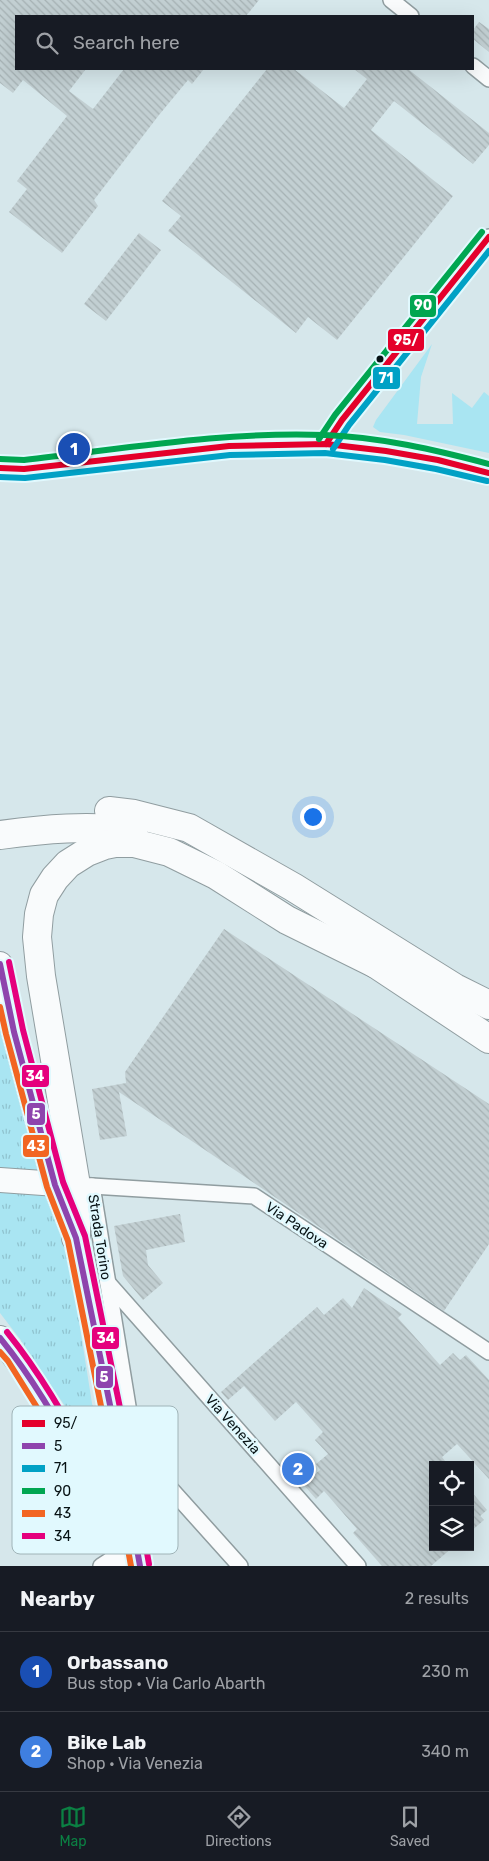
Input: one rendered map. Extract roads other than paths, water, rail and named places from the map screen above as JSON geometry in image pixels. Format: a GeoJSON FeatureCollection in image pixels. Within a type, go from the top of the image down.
{"type":"FeatureCollection","features":[{"type":"Feature","properties":{"kind":"highway"},"geometry":{"type":"LineString","coordinates":[[4,826],[72,810],[104,810],[134,814],[189,828],[293,887],[455,988],[489,1005]]}},
{"type":"Feature","properties":{"kind":"highway"},"geometry":{"type":"LineString","coordinates":[[4,826],[105,828],[135,831],[175,842],[196,851],[228,868],[489,1039]]}},
{"type":"Feature","properties":{"kind":"highway"},"geometry":{"type":"LineString","coordinates":[[76,1238],[74,1185],[41,976],[37,926],[41,904],[49,886],[61,871],[77,857],[95,848],[114,843],[134,843],[169,852],[216,874],[287,920],[376,964]]}},
{"type":"Feature","properties":{"kind":"highway"},"geometry":{"type":"LineString","coordinates":[[455,988],[489,1015]]}},
{"type":"Feature","properties":{"kind":"main road","name":"Strada Torino"},"geometry":{"type":"LineString","coordinates":[[0,964],[14,1032],[74,1185]]}},
{"type":"Feature","properties":{"kind":"main road"},"geometry":{"type":"LineString","coordinates":[[0,1180],[74,1185]]}},
{"type":"Feature","properties":{"kind":"main road","name":"Strada Torino"},"geometry":{"type":"LineString","coordinates":[[76,1238],[116,1406]]}},
{"type":"Feature","properties":{"kind":"main road"},"geometry":{"type":"LineString","coordinates":[[0,1338],[15,1356],[47,1406]]}},
{"type":"Feature","properties":{"kind":"street"},"geometry":{"type":"LineString","coordinates":[[391,0],[410,15]]}},
{"type":"Feature","properties":{"kind":"street"},"geometry":{"type":"LineString","coordinates":[[474,67],[489,79]]}},
{"type":"Feature","properties":{"kind":"street"},"geometry":{"type":"LineString","coordinates":[[326,444],[342,420],[489,237]]}},
{"type":"Feature","properties":{"kind":"street"},"geometry":{"type":"LineString","coordinates":[[0,468],[24,469],[229,446],[326,444],[404,454],[489,473]]}},
{"type":"Feature","properties":{"kind":"street"},"geometry":{"type":"LineString","coordinates":[[0,476],[24,469]]}},
{"type":"Feature","properties":{"kind":"street","name":"Strada Torino"},"geometry":{"type":"LineString","coordinates":[[74,1185],[108,1283],[122,1406]]}},
{"type":"Feature","properties":{"kind":"street","name":"Via Padova"},"geometry":{"type":"LineString","coordinates":[[74,1185],[254,1196],[489,1352]]}},
{"type":"Feature","properties":{"kind":"street","name":"Via Venezia"},"geometry":{"type":"LineString","coordinates":[[108,1283],[358,1566]]}},
{"type":"Feature","properties":{"kind":"street"},"geometry":{"type":"LineString","coordinates":[[178,1503],[240,1566]]}},
{"type":"Feature","properties":{"kind":"place","name":"Orbassano"},"geometry":{"type":"Point","coordinates":[74,449]}},
{"type":"Feature","properties":{"kind":"place","name":"Bike Lab"},"geometry":{"type":"Point","coordinates":[298,1469]}}]}
